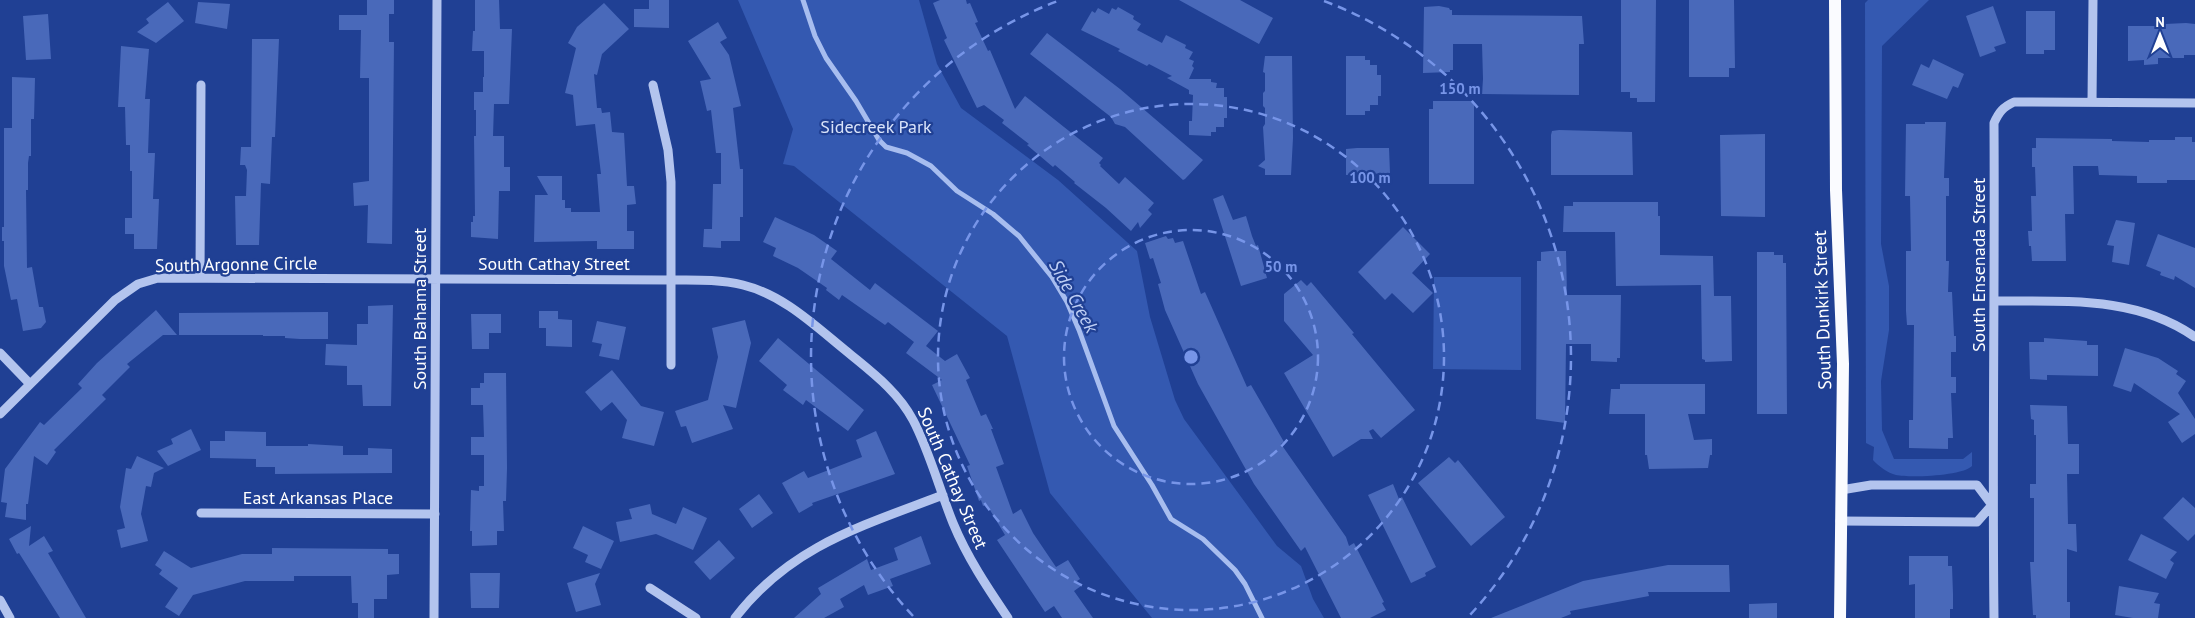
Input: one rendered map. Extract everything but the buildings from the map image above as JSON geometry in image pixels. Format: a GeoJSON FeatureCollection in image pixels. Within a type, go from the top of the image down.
{"type":"FeatureCollection","features":[{"type":"Feature","properties":{"kind":"main road","name":"South Dunkirk Street"},"geometry":{"type":"LineString","coordinates":[[1835,0],[1836,190],[1843,364],[1840,618]]}},
{"type":"Feature","properties":{"kind":"street","name":"South Bahama Street"},"geometry":{"type":"LineString","coordinates":[[434,618],[437,0]]}},
{"type":"Feature","properties":{"kind":"street"},"geometry":{"type":"LineString","coordinates":[[2092,102],[2093,0]]}},
{"type":"Feature","properties":{"kind":"street"},"geometry":{"type":"LineString","coordinates":[[200,278],[201,84]]}},
{"type":"Feature","properties":{"kind":"street"},"geometry":{"type":"LineString","coordinates":[[653,85],[668,150],[671,182],[671,365]]}},
{"type":"Feature","properties":{"kind":"street","name":"South Ensenada Street"},"geometry":{"type":"LineString","coordinates":[[1994,618],[1992,505],[1995,301],[1994,123],[1998,114],[2005,106],[2014,102],[2195,103]]}},
{"type":"Feature","properties":{"kind":"street","name":"South Argonne Circle"},"geometry":{"type":"LineString","coordinates":[[0,414],[127,290],[158,278],[436,279]]}},
{"type":"Feature","properties":{"kind":"street","name":"South Cathay Street"},"geometry":{"type":"LineString","coordinates":[[436,279],[719,280],[768,294],[804,316],[889,387],[903,403],[914,421],[970,560],[1008,618]]}},
{"type":"Feature","properties":{"kind":"street"},"geometry":{"type":"LineString","coordinates":[[1995,301],[2096,302],[2128,307],[2156,316],[2195,337]]}},
{"type":"Feature","properties":{"kind":"street"},"geometry":{"type":"LineString","coordinates":[[0,353],[30,384]]}},
{"type":"Feature","properties":{"kind":"street"},"geometry":{"type":"LineString","coordinates":[[1840,521],[1977,522],[1992,505],[1977,485],[1871,485],[1841,490]]}},
{"type":"Feature","properties":{"kind":"street"},"geometry":{"type":"LineString","coordinates":[[735,618],[748,601],[768,581],[814,548],[839,535],[943,495]]}},
{"type":"Feature","properties":{"kind":"street","name":"East Arkansas Place"},"geometry":{"type":"LineString","coordinates":[[201,513],[435,514]]}},
{"type":"Feature","properties":{"kind":"street"},"geometry":{"type":"LineString","coordinates":[[650,588],[696,618]]}},
{"type":"Feature","properties":{"kind":"street"},"geometry":{"type":"LineString","coordinates":[[0,600],[10,618]]}},
{"type":"Feature","properties":{"kind":"green space","name":"Sidecreek Park"},"geometry":{"type":"Polygon","coordinates":[[[738,0],[919,0],[937,64],[961,108],[1058,180],[1137,251],[1150,317],[1175,400],[1184,419],[1277,546],[1301,566],[1313,599],[1324,618],[1152,618],[1050,493],[1007,336],[794,166],[783,164],[793,129],[738,0]]]}},
{"type":"Feature","properties":{"kind":"green space"},"geometry":{"type":"Polygon","coordinates":[[[1868,0],[1929,0],[1882,46],[1881,244],[1889,286],[1889,330],[1881,381],[1882,430],[1894,459],[1963,459],[1972,452],[1972,466],[1947,474],[1903,476],[1893,474],[1883,469],[1873,460],[1874,447],[1866,443],[1865,3],[1868,0]]]}},
{"type":"Feature","properties":{"kind":"green space"},"geometry":{"type":"Polygon","coordinates":[[[1434,277],[1521,277],[1521,370],[1433,369],[1434,277]]]}},
{"type":"Feature","properties":{"kind":"waterway","name":"Side Creek"},"geometry":{"type":"LineString","coordinates":[[803,0],[815,36],[826,58],[856,101],[879,140],[886,147],[907,153],[931,166],[957,191],[993,214],[1019,236],[1052,277],[1067,302],[1079,330],[1114,426],[1152,485],[1171,519],[1203,539],[1235,570],[1245,584],[1262,618]]}}]}
